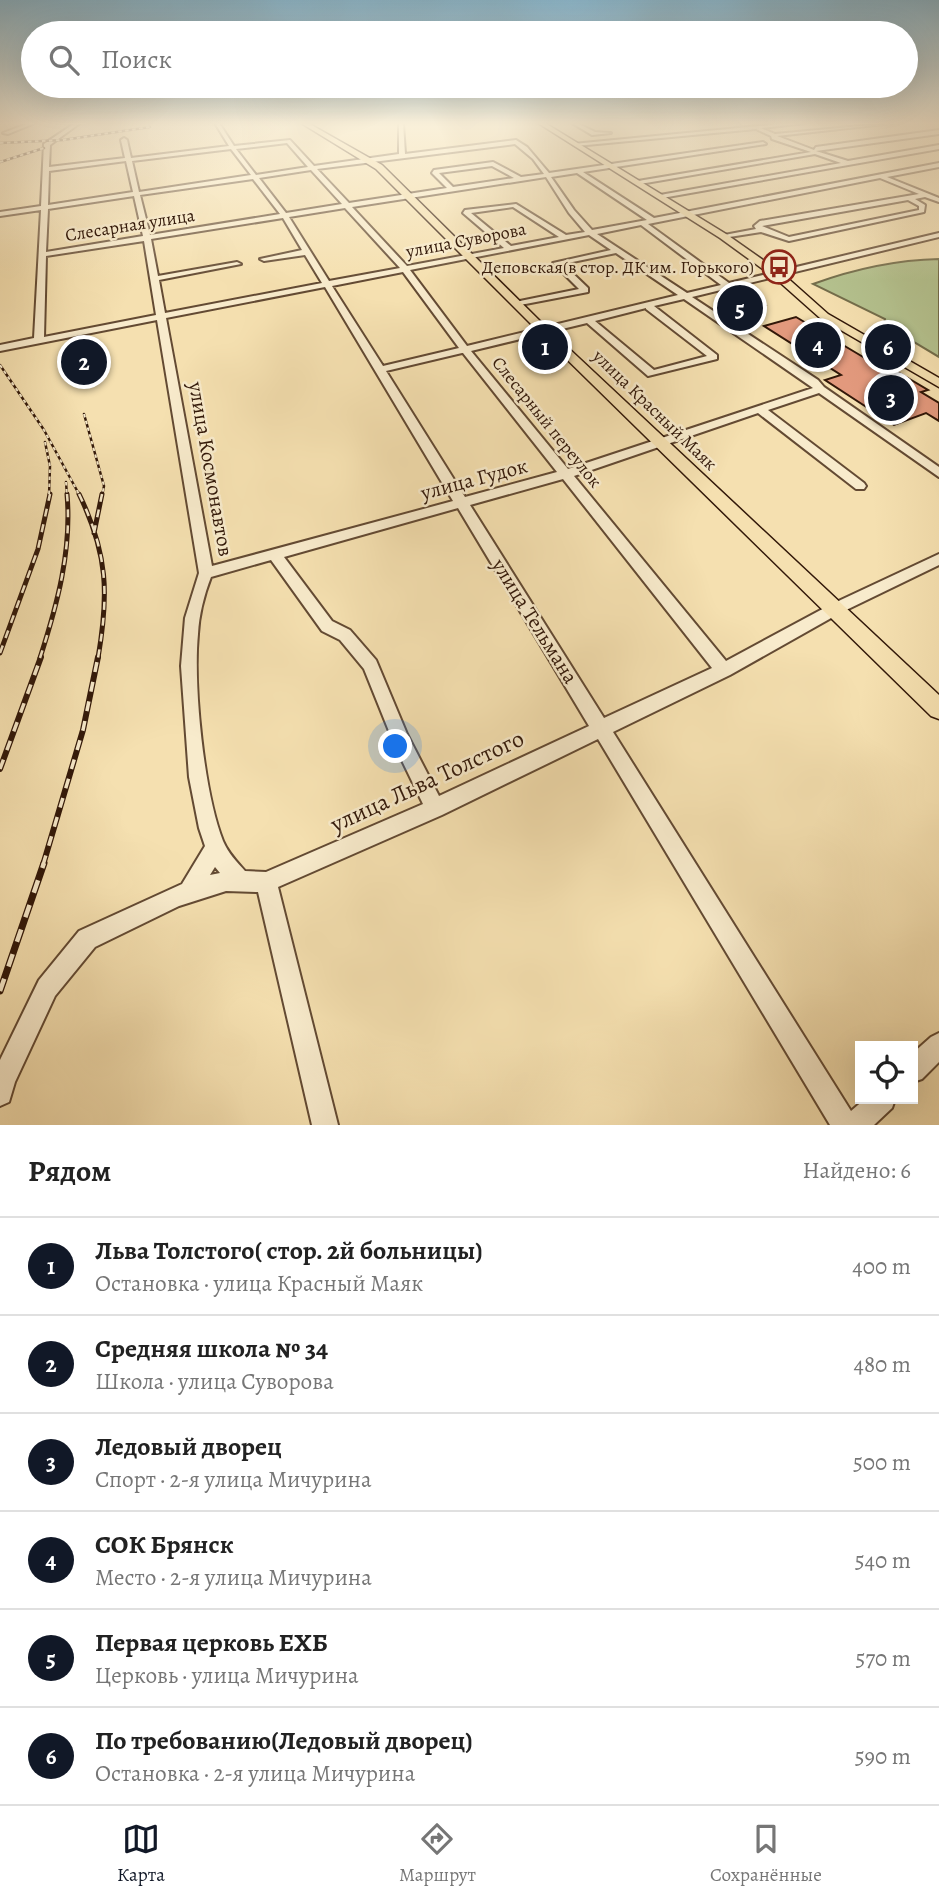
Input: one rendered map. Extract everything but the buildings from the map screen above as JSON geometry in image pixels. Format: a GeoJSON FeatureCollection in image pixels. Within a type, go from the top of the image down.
{"type":"FeatureCollection","features":[{"type":"Feature","properties":{"kind":"main road","name":"улица Красный Маяк"},"geometry":{"type":"LineString","coordinates":[[387,176],[544,331],[939,709]]}},
{"type":"Feature","properties":{"kind":"main road"},"geometry":{"type":"LineString","coordinates":[[629,176],[689,213],[779,276],[824,316],[939,383]]}},
{"type":"Feature","properties":{"kind":"street"},"geometry":{"type":"LineString","coordinates":[[39,340],[47,176]]}},
{"type":"Feature","properties":{"kind":"street","name":"улица Космонавтов"},"geometry":{"type":"LineString","coordinates":[[134,176],[206,573],[196,596],[189,645],[194,729],[204,801],[215,848],[240,881]]}},
{"type":"Feature","properties":{"kind":"street"},"geometry":{"type":"LineString","coordinates":[[0,214],[266,176]]}},
{"type":"Feature","properties":{"kind":"street","name":"Слесарный переулок"},"geometry":{"type":"LineString","coordinates":[[321,176],[405,269],[467,351],[724,670]]}},
{"type":"Feature","properties":{"kind":"street"},"geometry":{"type":"LineString","coordinates":[[438,176],[451,189]]}},
{"type":"Feature","properties":{"kind":"street"},"geometry":{"type":"LineString","coordinates":[[513,176],[519,179]]}},
{"type":"Feature","properties":{"kind":"street","name":"Слесарная улица"},"geometry":{"type":"LineString","coordinates":[[41,255],[543,176]]}},
{"type":"Feature","properties":{"kind":"street"},"geometry":{"type":"LineString","coordinates":[[546,176],[580,225],[589,232],[817,386],[939,473]]}},
{"type":"Feature","properties":{"kind":"street"},"geometry":{"type":"LineString","coordinates":[[585,176],[652,220]]}},
{"type":"Feature","properties":{"kind":"street"},"geometry":{"type":"LineString","coordinates":[[640,182],[685,176]]}},
{"type":"Feature","properties":{"kind":"street"},"geometry":{"type":"LineString","coordinates":[[726,176],[754,187]]}},
{"type":"Feature","properties":{"kind":"street"},"geometry":{"type":"LineString","coordinates":[[662,196],[785,176]]}},
{"type":"Feature","properties":{"kind":"street"},"geometry":{"type":"LineString","coordinates":[[879,176],[939,200]]}},
{"type":"Feature","properties":{"kind":"street","name":"улица Суворова"},"geometry":{"type":"LineString","coordinates":[[0,348],[879,176]]}},
{"type":"Feature","properties":{"kind":"street","name":"улица Тельмана"},"geometry":{"type":"LineString","coordinates":[[256,177],[285,216],[327,283],[845,1125]]}},
{"type":"Feature","properties":{"kind":"street"},"geometry":{"type":"LineString","coordinates":[[764,192],[775,196]]}},
{"type":"Feature","properties":{"kind":"street"},"geometry":{"type":"LineString","coordinates":[[761,230],[758,226],[760,223],[888,199],[911,199],[925,195]]}},
{"type":"Feature","properties":{"kind":"street"},"geometry":{"type":"LineString","coordinates":[[723,236],[761,230],[789,239],[922,211],[922,205],[911,199]]}},
{"type":"Feature","properties":{"kind":"street"},"geometry":{"type":"LineString","coordinates":[[509,248],[465,212],[514,205],[564,237]]}},
{"type":"Feature","properties":{"kind":"street"},"geometry":{"type":"LineString","coordinates":[[641,222],[729,287]]}},
{"type":"Feature","properties":{"kind":"street"},"geometry":{"type":"LineString","coordinates":[[379,370],[939,236]]}},
{"type":"Feature","properties":{"kind":"street"},"geometry":{"type":"LineString","coordinates":[[264,258],[307,251]]}},
{"type":"Feature","properties":{"kind":"street"},"geometry":{"type":"LineString","coordinates":[[518,304],[585,290],[557,263],[616,251]]}},
{"type":"Feature","properties":{"kind":"street"},"geometry":{"type":"LineString","coordinates":[[153,279],[237,264]]}},
{"type":"Feature","properties":{"kind":"street"},"geometry":{"type":"LineString","coordinates":[[590,321],[652,374],[714,357],[649,307]]}},
{"type":"Feature","properties":{"kind":"street","name":"улица Гудок"},"geometry":{"type":"LineString","coordinates":[[206,573],[567,474],[761,410],[817,386]]}},
{"type":"Feature","properties":{"kind":"street"},"geometry":{"type":"LineString","coordinates":[[761,410],[860,486]]}},
{"type":"Feature","properties":{"kind":"street"},"geometry":{"type":"LineString","coordinates":[[275,555],[327,626],[345,635],[370,665],[401,740],[435,808]]}},
{"type":"Feature","properties":{"kind":"street","name":"улица Льва Толстого"},"geometry":{"type":"LineString","coordinates":[[0,1093],[3,1080],[47,988],[87,939],[189,892],[226,881],[266,882],[435,808],[724,670],[835,609],[939,559]]}},
{"type":"Feature","properties":{"kind":"street"},"geometry":{"type":"LineString","coordinates":[[189,892],[215,848]]}},
{"type":"Feature","properties":{"kind":"street"},"geometry":{"type":"LineString","coordinates":[[266,882],[325,1125]]}},
{"type":"Feature","properties":{"kind":"street"},"geometry":{"type":"LineString","coordinates":[[918,1065],[939,1045]]}},
{"type":"Feature","properties":{"kind":"street"},"geometry":{"type":"LineString","coordinates":[[855,1125],[878,1104]]}},
{"type":"Feature","properties":{"kind":"green space"},"geometry":{"type":"Polygon","coordinates":[[[939,259],[939,357],[884,324],[885,319],[813,284],[875,266],[939,259]]]}},
{"type":"Feature","properties":{"kind":"railway"},"geometry":{"type":"LineString","coordinates":[[0,365],[44,430],[79,495]]}},
{"type":"Feature","properties":{"kind":"railway"},"geometry":{"type":"LineString","coordinates":[[84,414],[104,486],[102,496]]}},
{"type":"Feature","properties":{"kind":"railway"},"geometry":{"type":"LineString","coordinates":[[45,442],[50,466],[49,496]]}},
{"type":"Feature","properties":{"kind":"railway"},"geometry":{"type":"LineString","coordinates":[[66,482],[67,496]]}},
{"type":"Feature","properties":{"kind":"railway"},"geometry":{"type":"LineString","coordinates":[[0,653],[38,549],[50,494]]}},
{"type":"Feature","properties":{"kind":"railway"},"geometry":{"type":"LineString","coordinates":[[40,658],[65,557],[67,494]]}},
{"type":"Feature","properties":{"kind":"railway"},"geometry":{"type":"LineString","coordinates":[[94,531],[102,494]]}},
{"type":"Feature","properties":{"kind":"railway"},"geometry":{"type":"LineString","coordinates":[[79,495],[94,531]]}},
{"type":"Feature","properties":{"kind":"railway"},"geometry":{"type":"LineString","coordinates":[[94,531],[104,574],[104,614],[98,658]]}},
{"type":"Feature","properties":{"kind":"railway"},"geometry":{"type":"LineString","coordinates":[[0,769],[41,657]]}},
{"type":"Feature","properties":{"kind":"railway"},"geometry":{"type":"LineString","coordinates":[[43,865],[83,730],[98,657]]}},
{"type":"Feature","properties":{"kind":"railway"},"geometry":{"type":"LineString","coordinates":[[0,991],[44,863]]}},
{"type":"Feature","properties":{"kind":"place","name":"Деповская(в стор. ДК им. Горького)"},"geometry":{"type":"Point","coordinates":[779,267]}},
{"type":"Feature","properties":{"kind":"place","name":"Первая церковь ЕХБ"},"geometry":{"type":"Point","coordinates":[740,308]}},
{"type":"Feature","properties":{"kind":"place","name":"СОК Брянск"},"geometry":{"type":"Point","coordinates":[818,345]}},
{"type":"Feature","properties":{"kind":"place","name":"Льва Толстого( стор. 2й больницы)"},"geometry":{"type":"Point","coordinates":[545,347]}},
{"type":"Feature","properties":{"kind":"place","name":"По требованию(Ледовый дворец)"},"geometry":{"type":"Point","coordinates":[888,347]}},
{"type":"Feature","properties":{"kind":"place","name":"Средняя школа № 34"},"geometry":{"type":"Point","coordinates":[84,362]}},
{"type":"Feature","properties":{"kind":"place","name":"Ледовый дворец"},"geometry":{"type":"Point","coordinates":[891,398]}}]}
